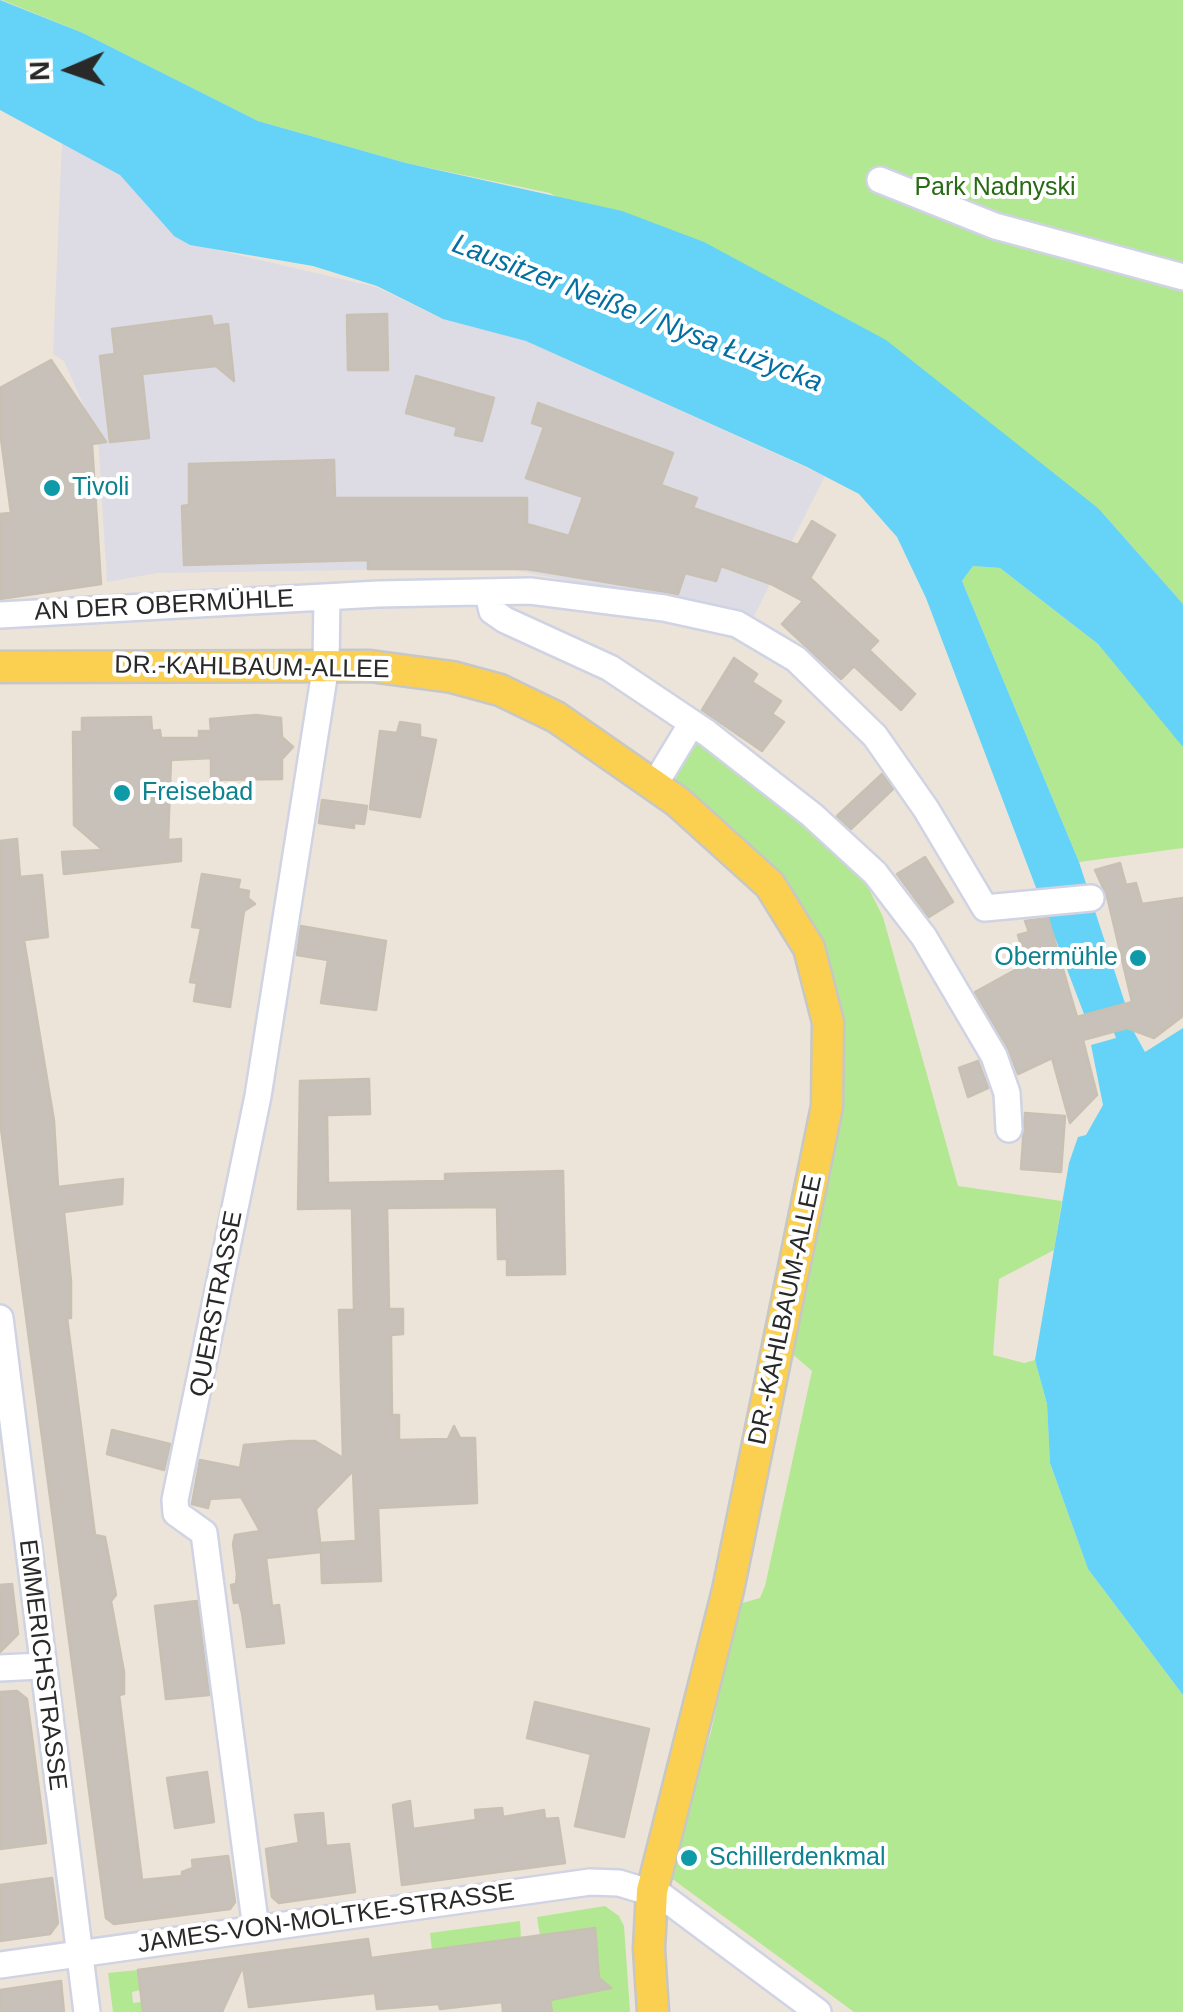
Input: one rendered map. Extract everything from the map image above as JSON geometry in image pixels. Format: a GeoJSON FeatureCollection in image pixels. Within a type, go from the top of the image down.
{"type":"FeatureCollection","features":[{"type":"Feature","properties":{"kind":"main road","name":"DR.-KAHLBAUM-ALLEE"},"geometry":{"type":"LineString","coordinates":[[0,666],[326,665],[436,674],[500,690],[556,717],[655,784],[754,869],[792,915],[821,982],[830,1070],[816,1167],[728,1590],[652,1892],[648,1934],[653,2012]]}},
{"type":"Feature","properties":{"kind":"street"},"geometry":{"type":"LineString","coordinates":[[880,180],[996,226],[1183,276]]}},
{"type":"Feature","properties":{"kind":"street","name":"AN DER OBERMÜHLE"},"geometry":{"type":"LineString","coordinates":[[0,616],[327,597],[530,591],[618,600],[718,619],[762,635],[825,684],[875,736],[926,809],[985,908],[1091,898]]}},
{"type":"Feature","properties":{"kind":"street"},"geometry":{"type":"LineString","coordinates":[[488,593],[492,610],[504,620],[610,668],[692,723],[812,815],[875,874],[924,937],[994,1056],[1007,1093],[1009,1128]]}},
{"type":"Feature","properties":{"kind":"street","name":"AN DER OBERMÜHLE"},"geometry":{"type":"LineString","coordinates":[[326,665],[327,597]]}},
{"type":"Feature","properties":{"kind":"street","name":"QUERSTRASSE"},"geometry":{"type":"LineString","coordinates":[[256,1929],[204,1533],[176,1513],[175,1500],[258,1096],[326,665]]}},
{"type":"Feature","properties":{"kind":"street"},"geometry":{"type":"LineString","coordinates":[[655,784],[692,723]]}},
{"type":"Feature","properties":{"kind":"street","name":"EMMERICHSTRASSE"},"geometry":{"type":"LineString","coordinates":[[0,1318],[87,2012]]}},
{"type":"Feature","properties":{"kind":"street"},"geometry":{"type":"LineString","coordinates":[[0,1668],[42,1666]]}},
{"type":"Feature","properties":{"kind":"street","name":"JAMES-VON-MOLTKE-STRASSE"},"geometry":{"type":"LineString","coordinates":[[0,1965],[590,1882],[632,1884],[652,1892]]}},
{"type":"Feature","properties":{"kind":"street"},"geometry":{"type":"LineString","coordinates":[[652,1892],[818,2012]]}},
{"type":"Feature","properties":{"kind":"shaded area"},"geometry":{"type":"Polygon","coordinates":[[[62,143],[119,174],[172,234],[208,248],[376,287],[438,317],[526,341],[825,476],[753,618],[505,568],[157,573],[107,582],[98,438],[64,361],[53,354],[62,143]]]}},
{"type":"Feature","properties":{"kind":"green space","name":"Park Nadnyski"},"geometry":{"type":"Polygon","coordinates":[[[2,0],[1183,0],[1183,604],[1099,509],[550,193],[406,163],[258,121],[83,33],[2,0]]]}},
{"type":"Feature","properties":{"kind":"green space"},"geometry":{"type":"Polygon","coordinates":[[[973,566],[1000,568],[1098,644],[1177,737],[1183,747],[1183,848],[1079,862],[962,581],[973,566]]]}},
{"type":"Feature","properties":{"kind":"green space"},"geometry":{"type":"Polygon","coordinates":[[[698,732],[838,849],[863,877],[883,917],[958,1186],[1062,1201],[1054,1250],[999,1279],[993,1355],[1024,1363],[1035,1360],[1047,1404],[1050,1463],[1088,1569],[1183,1695],[1183,2012],[854,2012],[667,1875],[711,1732],[739,1604],[760,1598],[765,1586],[812,1371],[789,1351],[838,1105],[790,889],[762,857],[674,782],[698,732]]]}},
{"type":"Feature","properties":{"kind":"green space"},"geometry":{"type":"Polygon","coordinates":[[[605,1906],[619,1916],[624,1926],[630,2012],[552,2012],[537,1917],[605,1906]]]}},
{"type":"Feature","properties":{"kind":"green space"},"geometry":{"type":"Polygon","coordinates":[[[520,1921],[521,1939],[432,1950],[430,1933],[520,1921]]]}},
{"type":"Feature","properties":{"kind":"green space"},"geometry":{"type":"Polygon","coordinates":[[[138,1970],[140,1990],[132,1992],[133,2003],[141,2002],[143,2012],[113,2012],[108,1973],[138,1970]]]}},
{"type":"Feature","properties":{"kind":"water","name":"Lausitzer Neiße / Nysa Łużycka"},"geometry":{"type":"Polygon","coordinates":[[[0,0],[83,33],[258,121],[406,163],[622,211],[704,242],[886,340],[1099,509],[1183,604],[1183,747],[1098,644],[1000,568],[973,566],[962,581],[1079,862],[1135,1034],[1145,1052],[1183,1028],[1183,1695],[1088,1569],[1050,1463],[1047,1404],[1035,1360],[1069,1163],[1078,1137],[1086,1135],[1103,1105],[1091,1045],[1116,1038],[1105,1010],[1084,1014],[926,598],[897,537],[859,494],[526,341],[443,319],[377,286],[313,266],[190,245],[174,236],[120,175],[0,110],[0,0]]]}},
{"type":"Feature","properties":{"kind":"building"},"geometry":{"type":"Polygon","coordinates":[[[387,314],[388,370],[348,370],[347,315],[387,314]]]}},
{"type":"Feature","properties":{"kind":"building"},"geometry":{"type":"Polygon","coordinates":[[[211,316],[213,326],[228,324],[234,381],[216,366],[142,374],[149,438],[110,442],[100,356],[115,354],[112,329],[211,316]]]}},
{"type":"Feature","properties":{"kind":"building","name":"Tivoli"},"geometry":{"type":"Polygon","coordinates":[[[51,360],[106,442],[92,444],[101,584],[0,599],[0,514],[11,513],[0,431],[0,388],[51,360]]]}},
{"type":"Feature","properties":{"kind":"building"},"geometry":{"type":"Polygon","coordinates":[[[416,376],[494,398],[482,441],[455,435],[457,427],[406,413],[416,376]]]}},
{"type":"Feature","properties":{"kind":"building"},"geometry":{"type":"Polygon","coordinates":[[[538,403],[673,453],[661,485],[697,498],[693,508],[798,545],[812,521],[835,535],[810,578],[878,641],[869,650],[915,694],[901,710],[854,666],[841,679],[782,624],[803,601],[771,584],[721,566],[716,581],[685,573],[678,594],[527,569],[368,569],[368,560],[184,565],[182,506],[189,505],[189,464],[334,460],[335,498],[527,498],[527,524],[569,536],[583,497],[526,478],[544,427],[532,423],[538,403]]]}},
{"type":"Feature","properties":{"kind":"building"},"geometry":{"type":"Polygon","coordinates":[[[734,658],[757,674],[752,682],[781,701],[772,714],[784,722],[762,751],[702,710],[734,658]]]}},
{"type":"Feature","properties":{"kind":"building"},"geometry":{"type":"Polygon","coordinates":[[[256,715],[281,718],[282,737],[293,747],[282,759],[282,779],[211,780],[211,758],[171,760],[168,840],[181,839],[181,861],[64,874],[62,852],[103,850],[74,825],[73,732],[82,732],[82,718],[151,717],[152,731],[160,730],[161,738],[199,738],[199,731],[211,731],[210,719],[256,715]]]}},
{"type":"Feature","properties":{"kind":"building"},"geometry":{"type":"Polygon","coordinates":[[[400,722],[420,725],[420,737],[436,740],[420,817],[370,809],[380,731],[397,733],[400,722]]]}},
{"type":"Feature","properties":{"kind":"building"},"geometry":{"type":"Polygon","coordinates":[[[882,774],[893,789],[851,829],[837,816],[882,774]]]}},
{"type":"Feature","properties":{"kind":"building"},"geometry":{"type":"Polygon","coordinates":[[[322,800],[367,806],[364,824],[354,823],[354,828],[319,823],[322,800]]]}},
{"type":"Feature","properties":{"kind":"building"},"geometry":{"type":"Polygon","coordinates":[[[17,839],[20,877],[42,875],[48,937],[24,940],[54,1121],[58,1187],[123,1179],[122,1204],[64,1212],[71,1281],[71,1318],[67,1318],[95,1535],[105,1537],[116,1595],[111,1601],[124,1672],[124,1694],[119,1695],[142,1880],[182,1876],[182,1872],[193,1868],[192,1860],[228,1856],[235,1902],[230,1909],[114,1924],[106,1918],[0,1121],[0,841],[17,839]]]}},
{"type":"Feature","properties":{"kind":"building"},"geometry":{"type":"Polygon","coordinates":[[[925,857],[953,902],[929,917],[897,874],[925,857]]]}},
{"type":"Feature","properties":{"kind":"building"},"geometry":{"type":"Polygon","coordinates":[[[1120,863],[1126,885],[1136,883],[1142,904],[1183,898],[1183,1016],[1154,1038],[1127,1028],[1083,1040],[1097,1095],[1070,1123],[1052,1058],[1018,1074],[1008,1048],[975,992],[1026,964],[1018,935],[1029,932],[1025,921],[1048,918],[1077,1017],[1132,1002],[1107,896],[1095,870],[1120,863]]]}},
{"type":"Feature","properties":{"kind":"building"},"geometry":{"type":"Polygon","coordinates":[[[202,874],[240,880],[238,889],[249,891],[248,898],[255,904],[244,911],[230,1007],[194,1001],[197,983],[190,982],[201,928],[192,927],[202,874]]]}},
{"type":"Feature","properties":{"kind":"building"},"geometry":{"type":"Polygon","coordinates":[[[301,926],[386,941],[376,1010],[321,1003],[328,960],[297,955],[301,926]]]}},
{"type":"Feature","properties":{"kind":"building"},"geometry":{"type":"Polygon","coordinates":[[[978,1061],[988,1088],[968,1097],[959,1068],[978,1061]]]}},
{"type":"Feature","properties":{"kind":"building"},"geometry":{"type":"Polygon","coordinates":[[[369,1079],[370,1114],[327,1115],[328,1183],[445,1181],[445,1174],[563,1171],[565,1274],[507,1275],[507,1259],[498,1259],[497,1207],[387,1208],[389,1309],[403,1309],[403,1334],[391,1335],[392,1415],[399,1415],[399,1440],[448,1439],[454,1426],[460,1438],[475,1438],[477,1503],[378,1508],[381,1581],[322,1583],[321,1552],[266,1558],[272,1606],[279,1605],[284,1643],[247,1647],[242,1613],[239,1602],[234,1603],[231,1585],[236,1584],[237,1574],[233,1544],[235,1535],[260,1531],[241,1497],[210,1499],[208,1508],[192,1504],[200,1460],[240,1468],[244,1445],[291,1441],[315,1441],[343,1458],[339,1310],[354,1310],[352,1208],[298,1209],[300,1081],[369,1079]],[[353,1471],[316,1509],[320,1543],[356,1541],[353,1471]]]}},
{"type":"Feature","properties":{"kind":"building"},"geometry":{"type":"Polygon","coordinates":[[[1025,1113],[1065,1116],[1061,1172],[1021,1169],[1025,1113]]]}},
{"type":"Feature","properties":{"kind":"building"},"geometry":{"type":"Polygon","coordinates":[[[112,1430],[170,1444],[164,1470],[107,1454],[112,1430]]]}},
{"type":"Feature","properties":{"kind":"building"},"geometry":{"type":"Polygon","coordinates":[[[12,1584],[18,1634],[0,1652],[0,1585],[12,1584]]]}},
{"type":"Feature","properties":{"kind":"building"},"geometry":{"type":"Polygon","coordinates":[[[197,1601],[209,1695],[166,1699],[155,1606],[197,1601]]]}},
{"type":"Feature","properties":{"kind":"building"},"geometry":{"type":"Polygon","coordinates":[[[17,1691],[27,1699],[46,1843],[0,1849],[0,1692],[17,1691]]]}},
{"type":"Feature","properties":{"kind":"building"},"geometry":{"type":"Polygon","coordinates":[[[535,1702],[649,1729],[624,1837],[575,1826],[591,1754],[527,1738],[535,1702]]]}},
{"type":"Feature","properties":{"kind":"building"},"geometry":{"type":"Polygon","coordinates":[[[207,1772],[214,1822],[175,1828],[167,1778],[207,1772]]]}},
{"type":"Feature","properties":{"kind":"building"},"geometry":{"type":"Polygon","coordinates":[[[410,1801],[413,1829],[476,1820],[475,1810],[502,1808],[503,1817],[544,1810],[545,1819],[558,1818],[565,1863],[402,1885],[393,1805],[410,1801]]]}},
{"type":"Feature","properties":{"kind":"building"},"geometry":{"type":"Polygon","coordinates":[[[323,1813],[326,1846],[349,1844],[355,1892],[279,1903],[272,1897],[266,1849],[299,1843],[295,1815],[323,1813]]]}},
{"type":"Feature","properties":{"kind":"building"},"geometry":{"type":"Polygon","coordinates":[[[52,1878],[58,1923],[50,1934],[0,1941],[0,1885],[52,1878]]]}},
{"type":"Feature","properties":{"kind":"building"},"geometry":{"type":"Polygon","coordinates":[[[595,1928],[599,1978],[611,1988],[550,2000],[552,2012],[503,2012],[502,2002],[440,2009],[439,2004],[377,2009],[375,1993],[249,2007],[243,1966],[222,2012],[143,2012],[138,1970],[368,1939],[371,1958],[595,1928]]]}},
{"type":"Feature","properties":{"kind":"building"},"geometry":{"type":"Polygon","coordinates":[[[61,1981],[64,2012],[0,2012],[0,1990],[61,1981]]]}},
{"type":"Feature","properties":{"kind":"place","name":"Tivoli"},"geometry":{"type":"Point","coordinates":[52,488]}},
{"type":"Feature","properties":{"kind":"place","name":"Freisebad"},"geometry":{"type":"Point","coordinates":[122,793]}},
{"type":"Feature","properties":{"kind":"place","name":"Obermühle"},"geometry":{"type":"Point","coordinates":[1138,958]}},
{"type":"Feature","properties":{"kind":"place","name":"Schillerdenkmal"},"geometry":{"type":"Point","coordinates":[689,1858]}}]}
